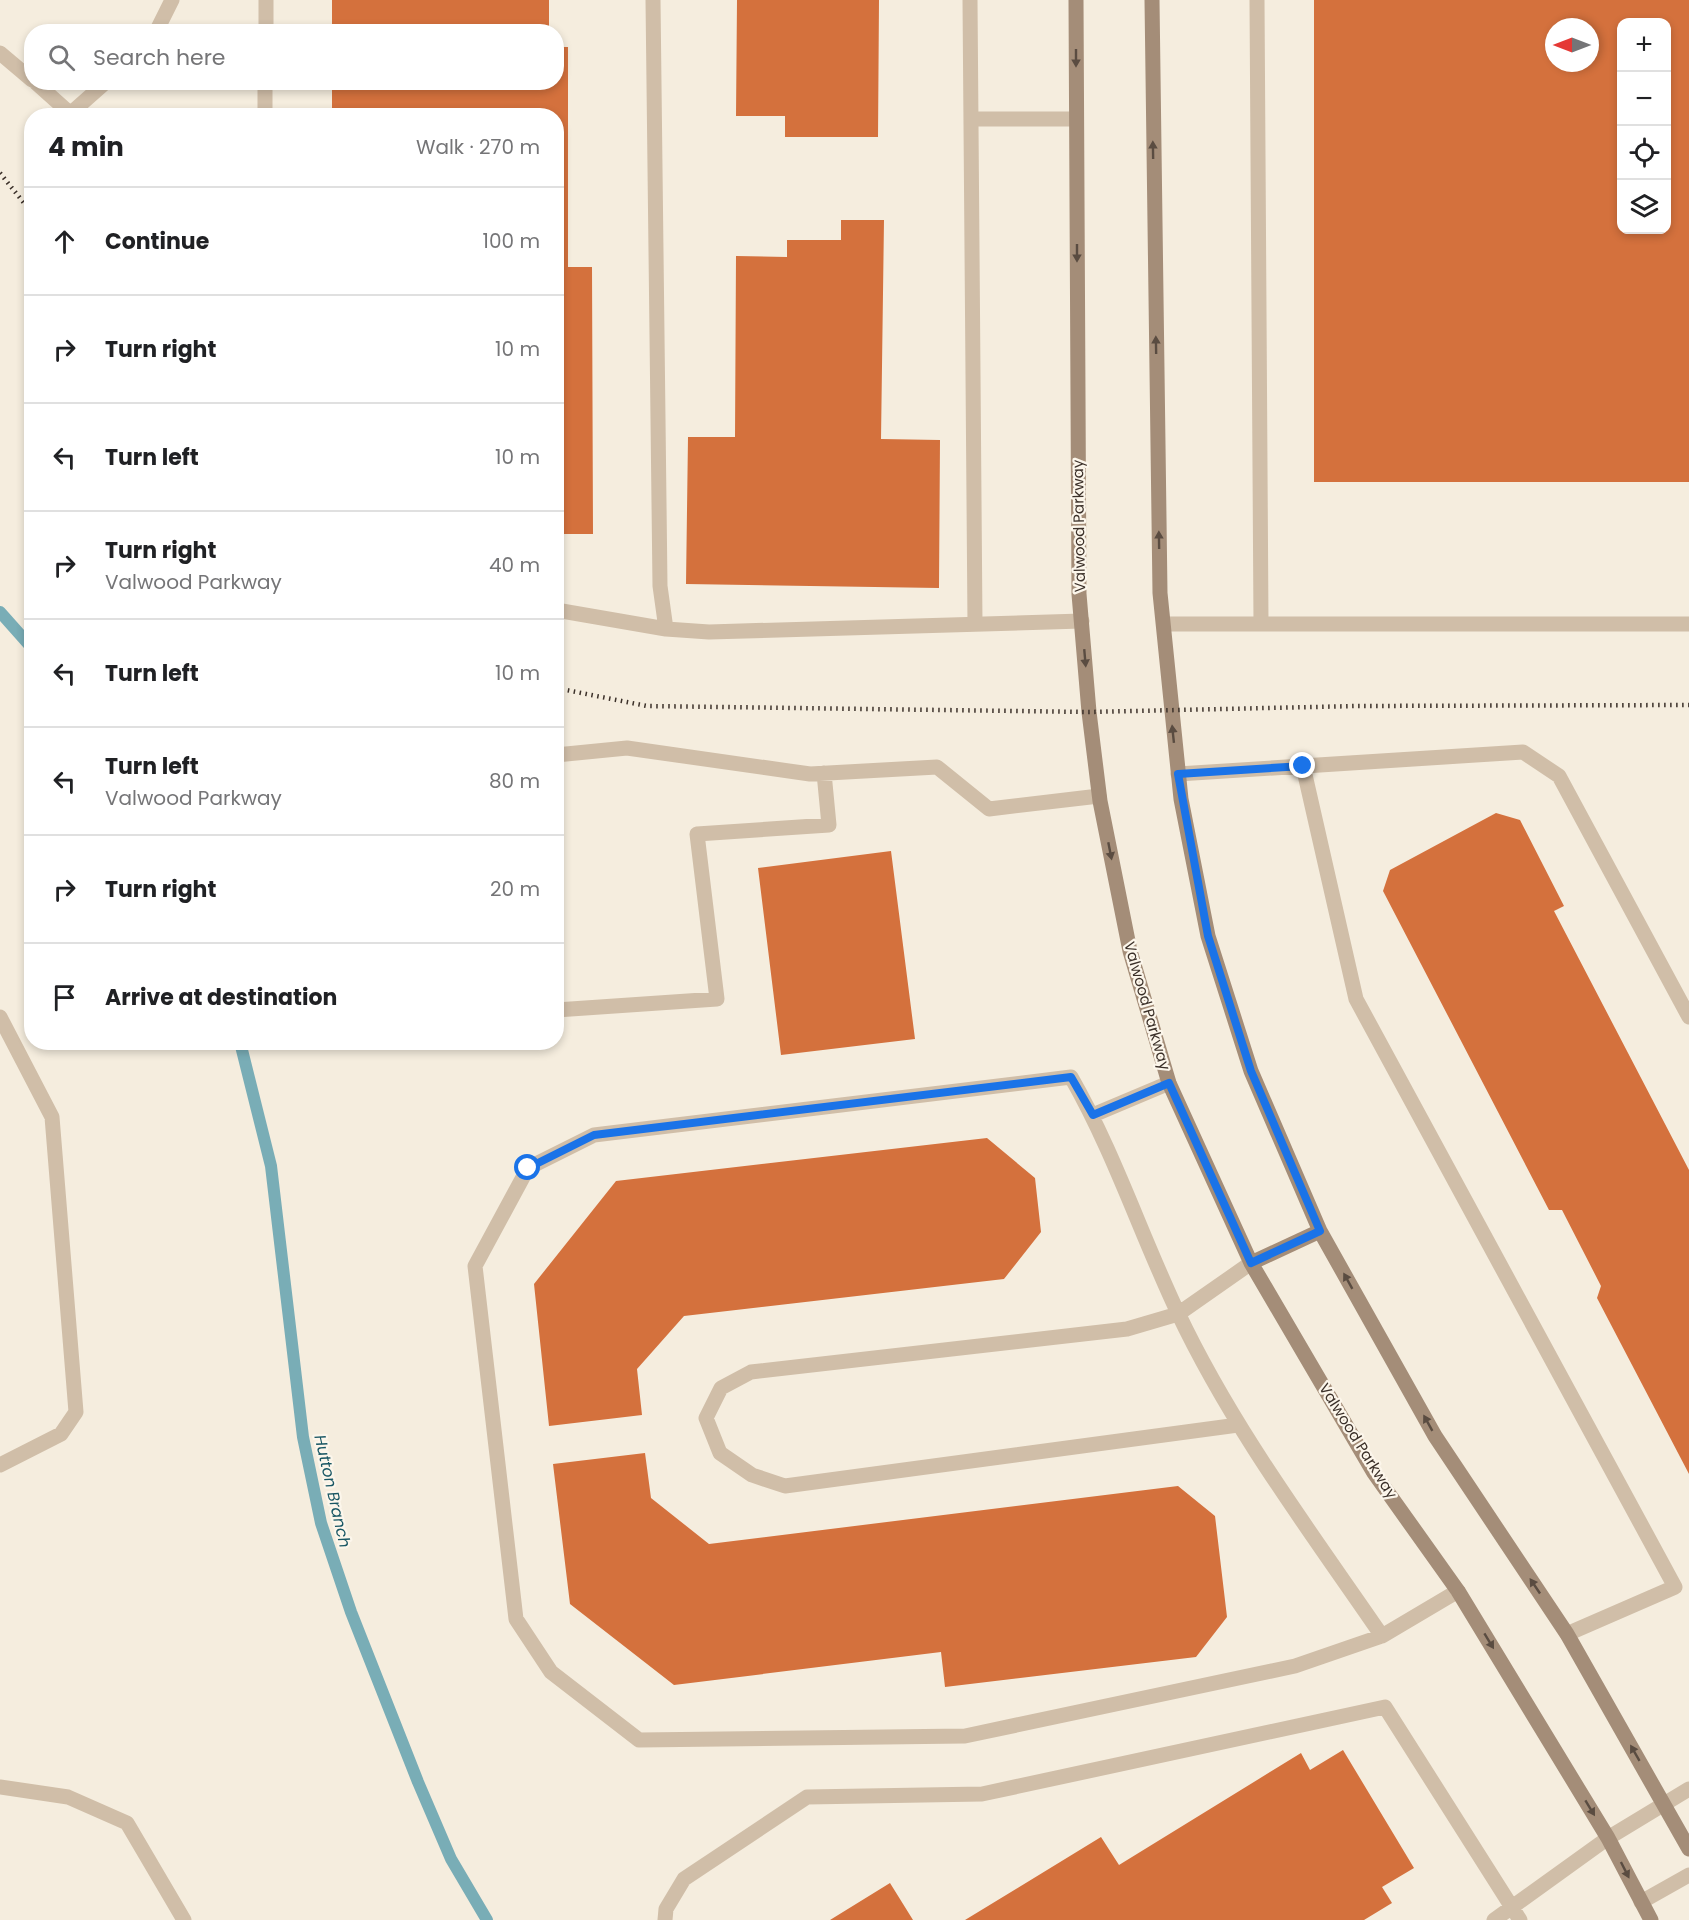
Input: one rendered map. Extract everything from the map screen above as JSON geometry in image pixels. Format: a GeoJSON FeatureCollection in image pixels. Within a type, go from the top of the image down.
{"type":"FeatureCollection","features":[{"type":"Feature","properties":{"kind":"main road","name":"Valwood Parkway"},"geometry":{"type":"LineString","coordinates":[[1076,0],[1079,594],[1099,796],[1130,951],[1169,1083],[1251,1263],[1374,1473],[1458,1591],[1608,1838],[1651,1920]]}},
{"type":"Feature","properties":{"kind":"main road"},"geometry":{"type":"LineString","coordinates":[[1152,0],[1160,569],[1178,774],[1208,936],[1251,1071],[1320,1231],[1435,1436],[1567,1634],[1689,1849]]}},
{"type":"Feature","properties":{"kind":"main road"},"geometry":{"type":"LineString","coordinates":[[1251,1263],[1320,1231]]}},
{"type":"Feature","properties":{"kind":"street"},"geometry":{"type":"LineString","coordinates":[[160,24],[172,0]]}},
{"type":"Feature","properties":{"kind":"street"},"geometry":{"type":"LineString","coordinates":[[266,0],[266,24]]}},
{"type":"Feature","properties":{"kind":"street"},"geometry":{"type":"LineString","coordinates":[[653,0],[660,586],[666,629]]}},
{"type":"Feature","properties":{"kind":"street"},"geometry":{"type":"LineString","coordinates":[[970,0],[975,624]]}},
{"type":"Feature","properties":{"kind":"street"},"geometry":{"type":"LineString","coordinates":[[1257,0],[1260,622]]}},
{"type":"Feature","properties":{"kind":"street"},"geometry":{"type":"LineString","coordinates":[[0,53],[24,73]]}},
{"type":"Feature","properties":{"kind":"street"},"geometry":{"type":"LineString","coordinates":[[44,90],[65,108]]}},
{"type":"Feature","properties":{"kind":"street"},"geometry":{"type":"LineString","coordinates":[[78,108],[98,90]]}},
{"type":"Feature","properties":{"kind":"street"},"geometry":{"type":"LineString","coordinates":[[265,90],[265,108]]}},
{"type":"Feature","properties":{"kind":"street"},"geometry":{"type":"LineString","coordinates":[[971,119],[1076,119]]}},
{"type":"Feature","properties":{"kind":"street"},"geometry":{"type":"LineString","coordinates":[[564,611],[666,629],[709,632],[1082,621]]}},
{"type":"Feature","properties":{"kind":"street"},"geometry":{"type":"LineString","coordinates":[[1164,624],[1260,622],[1689,624]]}},
{"type":"Feature","properties":{"kind":"street"},"geometry":{"type":"LineString","coordinates":[[564,754],[627,748],[810,774],[937,767],[989,809],[1099,796]]}},
{"type":"Feature","properties":{"kind":"street"},"geometry":{"type":"LineString","coordinates":[[1178,774],[1523,752],[1559,776],[1689,1017]]}},
{"type":"Feature","properties":{"kind":"street"},"geometry":{"type":"LineString","coordinates":[[1303,766],[1356,999],[1675,1587],[1567,1634]]}},
{"type":"Feature","properties":{"kind":"street"},"geometry":{"type":"LineString","coordinates":[[564,1009],[717,999],[697,834],[829,825],[824,773]]}},
{"type":"Feature","properties":{"kind":"street"},"geometry":{"type":"LineString","coordinates":[[0,1017],[52,1117],[76,1412],[61,1434],[0,1465]]}},
{"type":"Feature","properties":{"kind":"street"},"geometry":{"type":"LineString","coordinates":[[1382,1636],[1238,1425],[1178,1314],[1093,1115],[1071,1077],[594,1135],[528,1168],[475,1266],[516,1619],[551,1672],[639,1740],[965,1737],[1295,1666],[1382,1636],[1458,1591]]}},
{"type":"Feature","properties":{"kind":"street"},"geometry":{"type":"LineString","coordinates":[[1093,1115],[1169,1083]]}},
{"type":"Feature","properties":{"kind":"street"},"geometry":{"type":"LineString","coordinates":[[1238,1425],[785,1486],[752,1474],[720,1453],[706,1418],[721,1388],[751,1372],[1127,1329],[1178,1314],[1251,1263]]}},
{"type":"Feature","properties":{"kind":"street"},"geometry":{"type":"LineString","coordinates":[[665,1920],[666,1909],[684,1879],[807,1797],[982,1794],[1385,1707],[1516,1914]]}},
{"type":"Feature","properties":{"kind":"street"},"geometry":{"type":"LineString","coordinates":[[0,1787],[68,1797],[127,1823],[184,1920]]}},
{"type":"Feature","properties":{"kind":"street"},"geometry":{"type":"LineString","coordinates":[[1494,1920],[1516,1914],[1608,1838],[1689,1789]]}},
{"type":"Feature","properties":{"kind":"street"},"geometry":{"type":"LineString","coordinates":[[1641,1902],[1689,1875]]}},
{"type":"Feature","properties":{"kind":"building"},"geometry":{"type":"Polygon","coordinates":[[[332,0],[549,0],[549,24],[332,24],[332,0]]]}},
{"type":"Feature","properties":{"kind":"building"},"geometry":{"type":"Polygon","coordinates":[[[737,0],[879,0],[878,137],[785,137],[785,116],[736,116],[737,0]]]}},
{"type":"Feature","properties":{"kind":"building"},"geometry":{"type":"Polygon","coordinates":[[[1314,0],[1689,0],[1689,482],[1314,482],[1314,0]]]}},
{"type":"Feature","properties":{"kind":"building"},"geometry":{"type":"Polygon","coordinates":[[[564,47],[568,47],[568,267],[592,267],[593,534],[564,534],[564,108],[332,108],[332,90],[564,90],[564,47]]]}},
{"type":"Feature","properties":{"kind":"building"},"geometry":{"type":"Polygon","coordinates":[[[841,220],[884,220],[881,439],[940,440],[939,588],[686,584],[688,437],[735,437],[736,256],[787,257],[787,240],[841,240],[841,220]]]}},
{"type":"Feature","properties":{"kind":"building"},"geometry":{"type":"Polygon","coordinates":[[[1496,813],[1520,820],[1564,906],[1554,911],[1689,1170],[1689,1474],[1597,1298],[1601,1286],[1562,1210],[1549,1210],[1383,891],[1390,870],[1496,813]]]}},
{"type":"Feature","properties":{"kind":"building"},"geometry":{"type":"Polygon","coordinates":[[[891,851],[915,1039],[781,1055],[758,868],[891,851]]]}},
{"type":"Feature","properties":{"kind":"building"},"geometry":{"type":"Polygon","coordinates":[[[987,1138],[1035,1178],[1041,1232],[1004,1279],[684,1316],[637,1369],[642,1415],[549,1426],[534,1284],[616,1181],[987,1138]]]}},
{"type":"Feature","properties":{"kind":"building"},"geometry":{"type":"Polygon","coordinates":[[[645,1453],[651,1498],[709,1544],[1178,1486],[1215,1516],[1227,1617],[1196,1657],[945,1687],[941,1652],[674,1685],[570,1604],[553,1464],[645,1453]]]}},
{"type":"Feature","properties":{"kind":"building"},"geometry":{"type":"Polygon","coordinates":[[[1343,1750],[1414,1868],[1382,1887],[1392,1903],[1364,1920],[965,1920],[1101,1837],[1119,1865],[1301,1753],[1310,1770],[1343,1750]]]}},
{"type":"Feature","properties":{"kind":"building"},"geometry":{"type":"Polygon","coordinates":[[[890,1883],[913,1920],[830,1920],[890,1883]]]}},
{"type":"Feature","properties":{"kind":"waterway","name":"Hutton Branch"},"geometry":{"type":"LineString","coordinates":[[0,612],[24,639]]}},
{"type":"Feature","properties":{"kind":"waterway","name":"Hutton Branch"},"geometry":{"type":"LineString","coordinates":[[242,1050],[271,1166],[303,1437],[321,1523],[351,1612],[418,1782],[451,1859],[487,1920]]}},
{"type":"Feature","properties":{"kind":"railway"},"geometry":{"type":"LineString","coordinates":[[0,173],[24,203]]}},
{"type":"Feature","properties":{"kind":"railway"},"geometry":{"type":"LineString","coordinates":[[564,690],[647,706],[1089,712],[1357,706],[1689,705]]}},
{"type":"Feature","properties":{"kind":"route"},"geometry":{"type":"LineString","coordinates":[[528,1168],[594,1135],[1071,1077],[1093,1115],[1169,1083],[1251,1263],[1320,1231],[1251,1071],[1208,936],[1178,774],[1303,766]]}}]}
